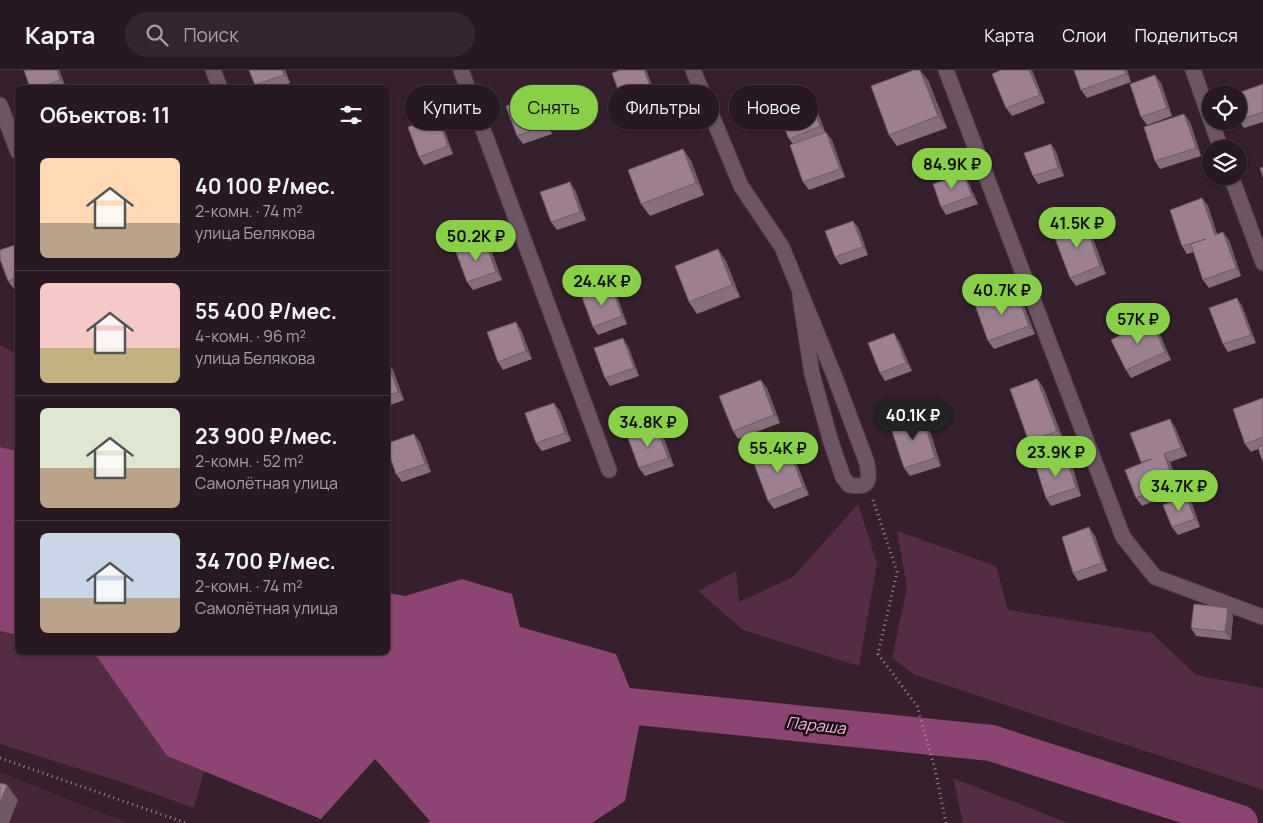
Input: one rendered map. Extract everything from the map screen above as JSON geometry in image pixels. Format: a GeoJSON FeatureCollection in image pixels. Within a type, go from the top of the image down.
{"type":"FeatureCollection","features":[{"type":"Feature","properties":{"kind":"street"},"geometry":{"type":"LineString","coordinates":[[213,70],[219,85]]}},
{"type":"Feature","properties":{"kind":"street"},"geometry":{"type":"LineString","coordinates":[[461,70],[609,470]]}},
{"type":"Feature","properties":{"kind":"street"},"geometry":{"type":"LineString","coordinates":[[693,70],[740,186],[782,247],[800,296],[834,375],[867,463],[870,477],[868,482],[856,486],[849,485],[843,477],[831,442],[812,374],[800,296]]}},
{"type":"Feature","properties":{"kind":"street"},"geometry":{"type":"LineString","coordinates":[[946,70],[1123,537],[1155,577],[1263,617]]}},
{"type":"Feature","properties":{"kind":"street"},"geometry":{"type":"LineString","coordinates":[[1192,70],[1218,140]]}},
{"type":"Feature","properties":{"kind":"street"},"geometry":{"type":"LineString","coordinates":[[0,105],[15,144]]}},
{"type":"Feature","properties":{"kind":"street"},"geometry":{"type":"LineString","coordinates":[[1234,185],[1263,263]]}},
{"type":"Feature","properties":{"kind":"path"},"geometry":{"type":"LineString","coordinates":[[868,482],[897,572],[878,654],[917,706],[934,768],[946,823]]}},
{"type":"Feature","properties":{"kind":"path"},"geometry":{"type":"LineString","coordinates":[[0,758],[186,823]]}},
{"type":"Feature","properties":{"kind":"shaded area"},"geometry":{"type":"Polygon","coordinates":[[[0,345],[15,353],[15,451],[0,447],[0,345]]]}},
{"type":"Feature","properties":{"kind":"shaded area"},"geometry":{"type":"Polygon","coordinates":[[[0,447],[15,451],[15,635],[0,631],[0,447]]]}},
{"type":"Feature","properties":{"kind":"shaded area"},"geometry":{"type":"Polygon","coordinates":[[[858,504],[877,564],[859,666],[743,630],[698,591],[736,571],[739,602],[793,577],[858,504]]]}},
{"type":"Feature","properties":{"kind":"shaded area"},"geometry":{"type":"Polygon","coordinates":[[[897,531],[996,566],[1008,610],[1152,633],[1196,675],[1263,688],[1263,790],[915,675],[892,658],[907,588],[897,531]]]}},
{"type":"Feature","properties":{"kind":"shaded area"},"geometry":{"type":"Polygon","coordinates":[[[462,579],[512,594],[520,627],[616,654],[641,716],[625,801],[592,823],[427,823],[430,821],[375,759],[321,819],[167,756],[97,657],[89,655],[390,655],[390,593],[405,596],[462,579]]]}},
{"type":"Feature","properties":{"kind":"shaded area"},"geometry":{"type":"Polygon","coordinates":[[[0,631],[15,635],[15,655],[89,655],[97,657],[167,756],[204,771],[194,808],[121,782],[0,744],[0,631]]]}},
{"type":"Feature","properties":{"kind":"shaded area"},"geometry":{"type":"Polygon","coordinates":[[[0,772],[128,823],[0,823],[0,772]]]}},
{"type":"Feature","properties":{"kind":"shaded area"},"geometry":{"type":"Polygon","coordinates":[[[953,778],[1068,823],[963,823],[953,778]]]}},
{"type":"Feature","properties":{"kind":"building"},"geometry":{"type":"Polygon","coordinates":[[[24,70],[57,70],[60,80],[47,85],[29,85],[24,70]]]}},
{"type":"Feature","properties":{"kind":"building"},"geometry":{"type":"Polygon","coordinates":[[[249,70],[282,70],[284,75],[255,85],[249,70]]]}},
{"type":"Feature","properties":{"kind":"building"},"geometry":{"type":"Polygon","coordinates":[[[620,70],[644,70],[650,85],[616,85],[612,73],[620,70]]]}},
{"type":"Feature","properties":{"kind":"building"},"geometry":{"type":"Polygon","coordinates":[[[914,70],[920,70],[938,116],[889,135],[871,86],[914,70]]]}},
{"type":"Feature","properties":{"kind":"building"},"geometry":{"type":"Polygon","coordinates":[[[1001,70],[1029,70],[1040,95],[1006,108],[992,74],[1001,70]]]}},
{"type":"Feature","properties":{"kind":"building"},"geometry":{"type":"Polygon","coordinates":[[[1074,70],[1124,70],[1126,74],[1081,90],[1074,70]]]}},
{"type":"Feature","properties":{"kind":"building"},"geometry":{"type":"Polygon","coordinates":[[[1155,75],[1167,108],[1141,117],[1130,84],[1155,75]]]}},
{"type":"Feature","properties":{"kind":"building"},"geometry":{"type":"Polygon","coordinates":[[[1263,84],[1263,112],[1247,117],[1247,90],[1263,84]]]}},
{"type":"Feature","properties":{"kind":"building"},"geometry":{"type":"Polygon","coordinates":[[[510,105],[510,117],[506,106],[510,105]]]}},
{"type":"Feature","properties":{"kind":"building"},"geometry":{"type":"Polygon","coordinates":[[[1184,114],[1196,148],[1155,161],[1144,127],[1184,114]]]}},
{"type":"Feature","properties":{"kind":"building"},"geometry":{"type":"Polygon","coordinates":[[[409,130],[442,130],[448,146],[419,157],[409,130]]]}},
{"type":"Feature","properties":{"kind":"building"},"geometry":{"type":"Polygon","coordinates":[[[515,130],[534,130],[517,136],[515,130]]]}},
{"type":"Feature","properties":{"kind":"building"},"geometry":{"type":"Polygon","coordinates":[[[785,130],[810,130],[789,139],[785,130]]]}},
{"type":"Feature","properties":{"kind":"building"},"geometry":{"type":"Polygon","coordinates":[[[826,132],[840,169],[803,182],[790,145],[826,132]]]}},
{"type":"Feature","properties":{"kind":"building"},"geometry":{"type":"Polygon","coordinates":[[[1051,144],[1058,168],[1033,176],[1024,153],[1051,144]]]}},
{"type":"Feature","properties":{"kind":"building"},"geometry":{"type":"Polygon","coordinates":[[[683,149],[696,183],[641,204],[628,170],[683,149]]]}},
{"type":"Feature","properties":{"kind":"building"},"geometry":{"type":"Polygon","coordinates":[[[963,174],[972,196],[941,207],[933,184],[963,174]]]}},
{"type":"Feature","properties":{"kind":"building"},"geometry":{"type":"Polygon","coordinates":[[[570,182],[580,212],[551,222],[540,192],[570,182]]]}},
{"type":"Feature","properties":{"kind":"building"},"geometry":{"type":"Polygon","coordinates":[[[1202,198],[1215,235],[1223,232],[1236,268],[1203,280],[1191,244],[1206,239],[1182,246],[1170,210],[1202,198]]]}},
{"type":"Feature","properties":{"kind":"building"},"geometry":{"type":"Polygon","coordinates":[[[1084,220],[1100,266],[1070,278],[1053,233],[1084,220]]]}},
{"type":"Feature","properties":{"kind":"building"},"geometry":{"type":"Polygon","coordinates":[[[853,221],[863,247],[835,257],[825,231],[853,221]]]}},
{"type":"Feature","properties":{"kind":"building"},"geometry":{"type":"Polygon","coordinates":[[[485,242],[496,272],[467,282],[456,252],[485,242]]]}},
{"type":"Feature","properties":{"kind":"building"},"geometry":{"type":"Polygon","coordinates":[[[15,245],[15,278],[8,281],[0,259],[0,250],[15,245]]]}},
{"type":"Feature","properties":{"kind":"building"},"geometry":{"type":"Polygon","coordinates":[[[718,249],[732,285],[689,302],[675,266],[718,249]]]}},
{"type":"Feature","properties":{"kind":"building"},"geometry":{"type":"Polygon","coordinates":[[[611,286],[622,316],[593,327],[582,297],[611,286]]]}},
{"type":"Feature","properties":{"kind":"building"},"geometry":{"type":"Polygon","coordinates":[[[1015,290],[1029,326],[988,341],[975,305],[1015,290]]]}},
{"type":"Feature","properties":{"kind":"building"},"geometry":{"type":"Polygon","coordinates":[[[1237,298],[1251,335],[1223,344],[1209,308],[1237,298]]]}},
{"type":"Feature","properties":{"kind":"building"},"geometry":{"type":"Polygon","coordinates":[[[1151,320],[1165,352],[1126,370],[1111,340],[1151,320]]]}},
{"type":"Feature","properties":{"kind":"building"},"geometry":{"type":"Polygon","coordinates":[[[516,322],[526,351],[498,362],[487,332],[516,322]]]}},
{"type":"Feature","properties":{"kind":"building"},"geometry":{"type":"Polygon","coordinates":[[[894,333],[906,363],[880,373],[868,343],[894,333]]]}},
{"type":"Feature","properties":{"kind":"building"},"geometry":{"type":"Polygon","coordinates":[[[623,338],[634,368],[605,378],[594,348],[623,338]]]}},
{"type":"Feature","properties":{"kind":"building"},"geometry":{"type":"Polygon","coordinates":[[[390,369],[398,392],[390,395],[390,369]]]}},
{"type":"Feature","properties":{"kind":"building"},"geometry":{"type":"Polygon","coordinates":[[[1037,379],[1057,431],[1029,442],[1010,389],[1037,379]]]}},
{"type":"Feature","properties":{"kind":"building"},"geometry":{"type":"Polygon","coordinates":[[[761,380],[774,415],[733,431],[719,396],[761,380]]]}},
{"type":"Feature","properties":{"kind":"building"},"geometry":{"type":"Polygon","coordinates":[[[1263,398],[1263,437],[1245,444],[1233,409],[1263,398]]]}},
{"type":"Feature","properties":{"kind":"building"},"geometry":{"type":"Polygon","coordinates":[[[554,403],[565,433],[536,443],[525,413],[554,403]]]}},
{"type":"Feature","properties":{"kind":"building"},"geometry":{"type":"Polygon","coordinates":[[[922,414],[935,458],[904,468],[890,425],[922,414]]]}},
{"type":"Feature","properties":{"kind":"building"},"geometry":{"type":"Polygon","coordinates":[[[1170,419],[1181,448],[1164,454],[1174,482],[1136,498],[1125,470],[1152,459],[1141,462],[1130,433],[1170,419]]]}},
{"type":"Feature","properties":{"kind":"building"},"geometry":{"type":"Polygon","coordinates":[[[657,428],[668,458],[639,468],[628,438],[657,428]]]}},
{"type":"Feature","properties":{"kind":"building"},"geometry":{"type":"Polygon","coordinates":[[[414,434],[425,464],[396,474],[390,457],[390,442],[414,434]]]}},
{"type":"Feature","properties":{"kind":"building"},"geometry":{"type":"Polygon","coordinates":[[[1263,445],[1263,462],[1258,447],[1263,445]]]}},
{"type":"Feature","properties":{"kind":"building"},"geometry":{"type":"Polygon","coordinates":[[[788,447],[803,487],[768,501],[753,461],[788,447]]]}},
{"type":"Feature","properties":{"kind":"building"},"geometry":{"type":"Polygon","coordinates":[[[1066,457],[1076,488],[1046,498],[1036,467],[1066,457]]]}},
{"type":"Feature","properties":{"kind":"building"},"geometry":{"type":"Polygon","coordinates":[[[1186,496],[1195,519],[1172,527],[1163,505],[1186,496]]]}},
{"type":"Feature","properties":{"kind":"building"},"geometry":{"type":"Polygon","coordinates":[[[1089,527],[1102,563],[1073,573],[1062,537],[1089,527]]]}},
{"type":"Feature","properties":{"kind":"building"},"geometry":{"type":"Polygon","coordinates":[[[1194,604],[1228,608],[1225,632],[1191,628],[1194,604]]]}},
{"type":"Feature","properties":{"kind":"building"},"geometry":{"type":"Polygon","coordinates":[[[0,783],[7,785],[0,803],[0,783]]]}},
{"type":"Feature","properties":{"kind":"waterway","name":"Параша"},"geometry":{"type":"LineString","coordinates":[[589,702],[991,743],[1240,823]]}}]}
